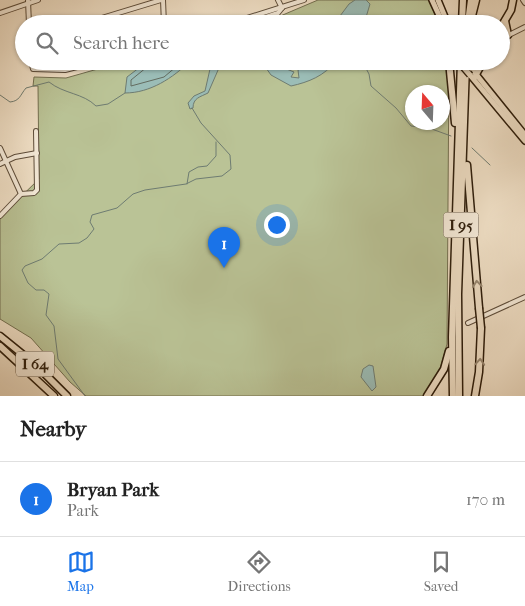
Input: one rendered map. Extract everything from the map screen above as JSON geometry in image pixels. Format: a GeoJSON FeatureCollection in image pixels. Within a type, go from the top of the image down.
{"type":"FeatureCollection","features":[{"type":"Feature","properties":{"kind":"highway"},"geometry":{"type":"LineString","coordinates":[[462,15],[463,0]]}},
{"type":"Feature","properties":{"kind":"highway"},"geometry":{"type":"LineString","coordinates":[[469,15],[470,0]]}},
{"type":"Feature","properties":{"kind":"highway"},"geometry":{"type":"LineString","coordinates":[[472,15],[476,0]]}},
{"type":"Feature","properties":{"kind":"highway"},"geometry":{"type":"LineString","coordinates":[[508,15],[513,0]]}},
{"type":"Feature","properties":{"kind":"highway"},"geometry":{"type":"LineString","coordinates":[[450,70],[457,144]]}},
{"type":"Feature","properties":{"kind":"highway","name":"I 95"},"geometry":{"type":"LineString","coordinates":[[453,396],[452,337],[459,70]]}},
{"type":"Feature","properties":{"kind":"highway","name":"I 95"},"geometry":{"type":"LineString","coordinates":[[459,396],[458,294],[466,70]]}},
{"type":"Feature","properties":{"kind":"highway"},"geometry":{"type":"LineString","coordinates":[[464,126],[481,328],[480,372],[475,396]]}},
{"type":"Feature","properties":{"kind":"highway","name":"I 64"},"geometry":{"type":"LineString","coordinates":[[0,336],[37,366],[66,396]]}},
{"type":"Feature","properties":{"kind":"highway"},"geometry":{"type":"LineString","coordinates":[[427,396],[444,369],[452,337]]}},
{"type":"Feature","properties":{"kind":"highway","name":"I 64"},"geometry":{"type":"LineString","coordinates":[[0,346],[54,396]]}},
{"type":"Feature","properties":{"kind":"main road"},"geometry":{"type":"LineString","coordinates":[[432,0],[439,15]]}},
{"type":"Feature","properties":{"kind":"main road"},"geometry":{"type":"LineString","coordinates":[[438,0],[444,15]]}},
{"type":"Feature","properties":{"kind":"main road"},"geometry":{"type":"LineString","coordinates":[[467,70],[525,134]]}},
{"type":"Feature","properties":{"kind":"main road"},"geometry":{"type":"LineString","coordinates":[[472,70],[473,76],[525,141]]}},
{"type":"Feature","properties":{"kind":"main road"},"geometry":{"type":"LineString","coordinates":[[473,76],[477,70]]}},
{"type":"Feature","properties":{"kind":"street"},"geometry":{"type":"LineString","coordinates":[[0,12],[28,1],[38,0]]}},
{"type":"Feature","properties":{"kind":"street"},"geometry":{"type":"LineString","coordinates":[[112,15],[162,0],[163,15]]}},
{"type":"Feature","properties":{"kind":"street"},"geometry":{"type":"LineString","coordinates":[[278,0],[282,8]]}},
{"type":"Feature","properties":{"kind":"street"},"geometry":{"type":"LineString","coordinates":[[255,15],[304,0]]}},
{"type":"Feature","properties":{"kind":"street"},"geometry":{"type":"LineString","coordinates":[[28,1],[29,15]]}},
{"type":"Feature","properties":{"kind":"street"},"geometry":{"type":"LineString","coordinates":[[270,15],[278,12],[282,8]]}},
{"type":"Feature","properties":{"kind":"street"},"geometry":{"type":"LineString","coordinates":[[510,34],[525,27]]}},
{"type":"Feature","properties":{"kind":"street"},"geometry":{"type":"LineString","coordinates":[[0,216],[21,194],[34,193],[37,190],[36,131]]}},
{"type":"Feature","properties":{"kind":"street"},"geometry":{"type":"LineString","coordinates":[[0,148],[21,194]]}},
{"type":"Feature","properties":{"kind":"street"},"geometry":{"type":"LineString","coordinates":[[0,164],[37,154]]}},
{"type":"Feature","properties":{"kind":"street"},"geometry":{"type":"LineString","coordinates":[[468,323],[525,297]]}},
{"type":"Feature","properties":{"kind":"green space"},"geometry":{"type":"Polygon","coordinates":[[[318,0],[429,0],[435,15],[283,15],[318,0]]]}},
{"type":"Feature","properties":{"kind":"green space"},"geometry":{"type":"Polygon","coordinates":[[[94,70],[449,70],[449,85],[405,85],[405,130],[449,130],[447,344],[439,373],[423,396],[86,396],[70,382],[31,338],[0,319],[0,217],[39,179],[38,86],[33,86],[34,77],[66,78],[94,70]]]}},
{"type":"Feature","properties":{"kind":"water"},"geometry":{"type":"Polygon","coordinates":[[[355,0],[366,0],[370,4],[367,15],[341,15],[349,4],[355,0]]]}},
{"type":"Feature","properties":{"kind":"water"},"geometry":{"type":"Polygon","coordinates":[[[136,70],[180,70],[169,79],[152,87],[125,93],[127,77],[136,70]]]}},
{"type":"Feature","properties":{"kind":"water"},"geometry":{"type":"Polygon","coordinates":[[[210,70],[218,70],[208,93],[198,98],[194,102],[193,108],[190,109],[188,103],[194,96],[205,91],[210,70]]]}},
{"type":"Feature","properties":{"kind":"water"},"geometry":{"type":"Polygon","coordinates":[[[267,70],[289,70],[294,72],[291,77],[299,78],[298,70],[327,70],[316,78],[291,86],[271,75],[267,70]]]}},
{"type":"Feature","properties":{"kind":"water"},"geometry":{"type":"Polygon","coordinates":[[[369,365],[373,366],[376,387],[372,391],[361,377],[363,369],[369,365]]]}},
{"type":"Feature","properties":{"kind":"waterway"},"geometry":{"type":"LineString","coordinates":[[367,70],[371,86],[396,108],[411,126],[429,128],[451,136]]}},
{"type":"Feature","properties":{"kind":"waterway"},"geometry":{"type":"LineString","coordinates":[[0,95],[10,102],[18,99],[26,88],[49,82],[61,89],[85,98],[96,106],[108,104],[125,93]]}},
{"type":"Feature","properties":{"kind":"waterway"},"geometry":{"type":"LineString","coordinates":[[85,396],[58,359],[54,326],[46,315],[49,294],[44,290],[36,290],[28,283],[22,270],[25,266],[42,259],[59,244],[79,243],[87,238],[94,229],[90,222],[92,215],[117,208],[133,194],[145,190],[186,184],[196,179],[222,176],[231,169],[230,155],[201,123],[192,108]]}},
{"type":"Feature","properties":{"kind":"waterway"},"geometry":{"type":"LineString","coordinates":[[187,184],[189,172],[198,167],[207,166],[216,156],[216,142]]}},
{"type":"Feature","properties":{"kind":"waterway"},"geometry":{"type":"LineString","coordinates":[[472,148],[490,165]]}},
{"type":"Feature","properties":{"kind":"place","name":"Bryan Park"},"geometry":{"type":"Point","coordinates":[224,268]}}]}
